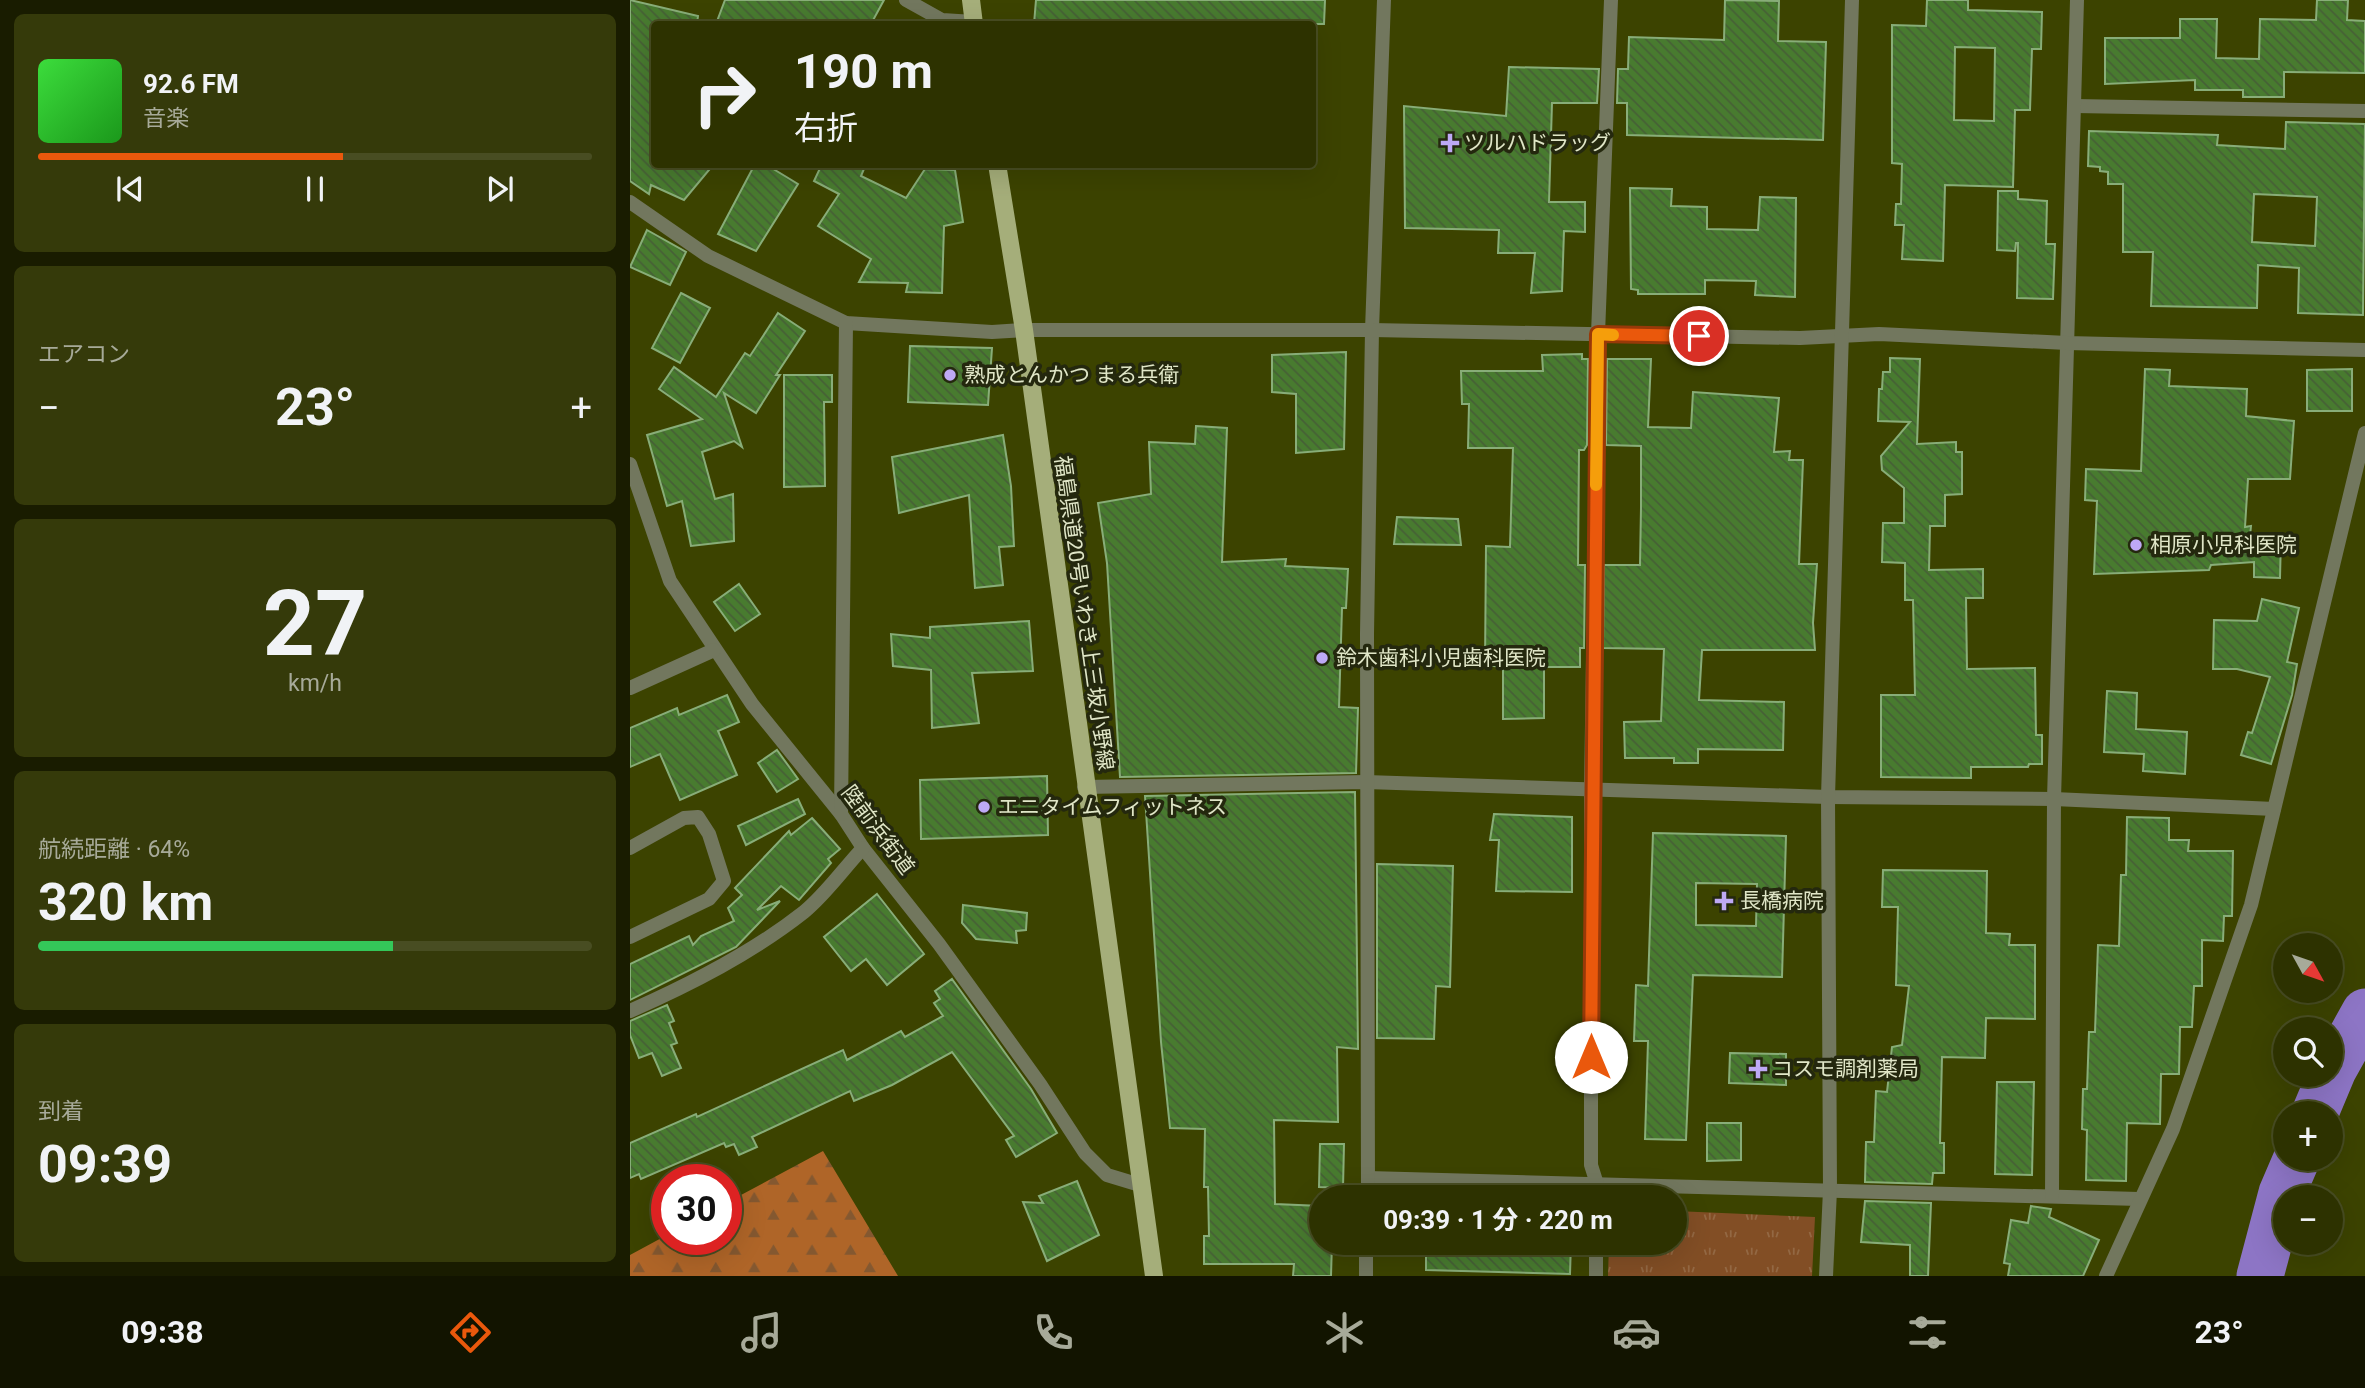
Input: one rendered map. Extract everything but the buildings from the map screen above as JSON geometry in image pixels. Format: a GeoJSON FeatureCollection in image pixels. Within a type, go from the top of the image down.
{"type":"FeatureCollection","features":[{"type":"Feature","properties":{"kind":"main road"},"geometry":{"type":"LineString","coordinates":[[971,0],[974,21]]}},
{"type":"Feature","properties":{"kind":"main road","name":"福島県道20号いわき上三坂小野線"},"geometry":{"type":"LineString","coordinates":[[998,168],[1024,330],[1084,787],[1154,1276]]}},
{"type":"Feature","properties":{"kind":"street"},"geometry":{"type":"LineString","coordinates":[[906,0],[942,20],[953,21]]}},
{"type":"Feature","properties":{"kind":"street"},"geometry":{"type":"LineString","coordinates":[[1368,1185],[1366,782],[1371,330],[1384,0]]}},
{"type":"Feature","properties":{"kind":"street"},"geometry":{"type":"LineString","coordinates":[[1596,1185],[1591,1165],[1591,789],[1598,334],[1611,0]]}},
{"type":"Feature","properties":{"kind":"street"},"geometry":{"type":"LineString","coordinates":[[1826,1276],[1830,1191],[1828,797],[1852,0]]}},
{"type":"Feature","properties":{"kind":"street"},"geometry":{"type":"LineString","coordinates":[[2052,1196],[2054,799],[2077,0]]}},
{"type":"Feature","properties":{"kind":"street"},"geometry":{"type":"LineString","coordinates":[[2075,106],[2365,111]]}},
{"type":"Feature","properties":{"kind":"street"},"geometry":{"type":"LineString","coordinates":[[630,202],[708,256],[846,323],[992,332],[1371,330],[1842,336],[1879,334],[2067,343],[2365,350]]}},
{"type":"Feature","properties":{"kind":"street"},"geometry":{"type":"LineString","coordinates":[[841,814],[846,323]]}},
{"type":"Feature","properties":{"kind":"street"},"geometry":{"type":"LineString","coordinates":[[2106,1276],[2173,1129],[2251,905],[2365,433]]}},
{"type":"Feature","properties":{"kind":"street","name":"陸前浜街道"},"geometry":{"type":"LineString","coordinates":[[631,471],[670,581],[752,704],[841,814],[863,848],[947,955],[1040,1084],[1084,1153],[1107,1175],[1140,1185]]}},
{"type":"Feature","properties":{"kind":"street"},"geometry":{"type":"LineString","coordinates":[[630,688],[714,649]]}},
{"type":"Feature","properties":{"kind":"street"},"geometry":{"type":"LineString","coordinates":[[1084,787],[1366,782],[1828,797],[2054,799],[2274,809]]}},
{"type":"Feature","properties":{"kind":"street"},"geometry":{"type":"LineString","coordinates":[[630,848],[684,818],[698,817],[709,834],[724,881],[709,899],[630,937]]}},
{"type":"Feature","properties":{"kind":"street"},"geometry":{"type":"LineString","coordinates":[[630,1011],[667,995],[764,940],[806,910],[863,848]]}},
{"type":"Feature","properties":{"kind":"street"},"geometry":{"type":"LineString","coordinates":[[1368,1178],[1491,1185]]}},
{"type":"Feature","properties":{"kind":"street"},"geometry":{"type":"LineString","coordinates":[[1687,1191],[1830,1191],[2139,1199]]}},
{"type":"Feature","properties":{"kind":"street"},"geometry":{"type":"LineString","coordinates":[[1366,1255],[1366,1276]]}},
{"type":"Feature","properties":{"kind":"street"},"geometry":{"type":"LineString","coordinates":[[1596,1255],[1596,1276]]}},
{"type":"Feature","properties":{"kind":"green space"},"geometry":{"type":"Polygon","coordinates":[[[823,1151],[898,1276],[630,1276],[630,1255],[651,1244],[651,1255],[742,1255],[742,1194],[823,1151]]]}},
{"type":"Feature","properties":{"kind":"green space"},"geometry":{"type":"Polygon","coordinates":[[[1687,1212],[1815,1217],[1812,1276],[1608,1276],[1609,1255],[1687,1255],[1687,1212]]]}},
{"type":"Feature","properties":{"kind":"waterway"},"geometry":{"type":"LineString","coordinates":[[2320,1101],[2333,1070],[2365,1012]]}},
{"type":"Feature","properties":{"kind":"waterway"},"geometry":{"type":"LineString","coordinates":[[2260,1276],[2282,1193],[2291,1171]]}},
{"type":"Feature","properties":{"kind":"slow traffic"},"geometry":{"type":"LineString","coordinates":[[1596,485],[1598,334],[1613,335]]}},
{"type":"Feature","properties":{"kind":"place","name":"ツルハドラッグ"},"geometry":{"type":"Point","coordinates":[1450,143]}},
{"type":"Feature","properties":{"kind":"place","name":"熟成とんかつ まる兵衛"},"geometry":{"type":"Point","coordinates":[950,375]}},
{"type":"Feature","properties":{"kind":"place","name":"相原小児科医院"},"geometry":{"type":"Point","coordinates":[2136,545]}},
{"type":"Feature","properties":{"kind":"place","name":"鈴木歯科小児歯科医院"},"geometry":{"type":"Point","coordinates":[1322,658]}},
{"type":"Feature","properties":{"kind":"place","name":"エニタイムフィットネス"},"geometry":{"type":"Point","coordinates":[984,807]}},
{"type":"Feature","properties":{"kind":"place","name":"長橋病院"},"geometry":{"type":"Point","coordinates":[1724,901]}},
{"type":"Feature","properties":{"kind":"place","name":"コスモ調剤薬局"},"geometry":{"type":"Point","coordinates":[1758,1069]}},
{"type":"Feature","properties":{"kind":"route"},"geometry":{"type":"LineString","coordinates":[[1591,1057],[1591,789],[1598,334],[1699,336]]}}]}
